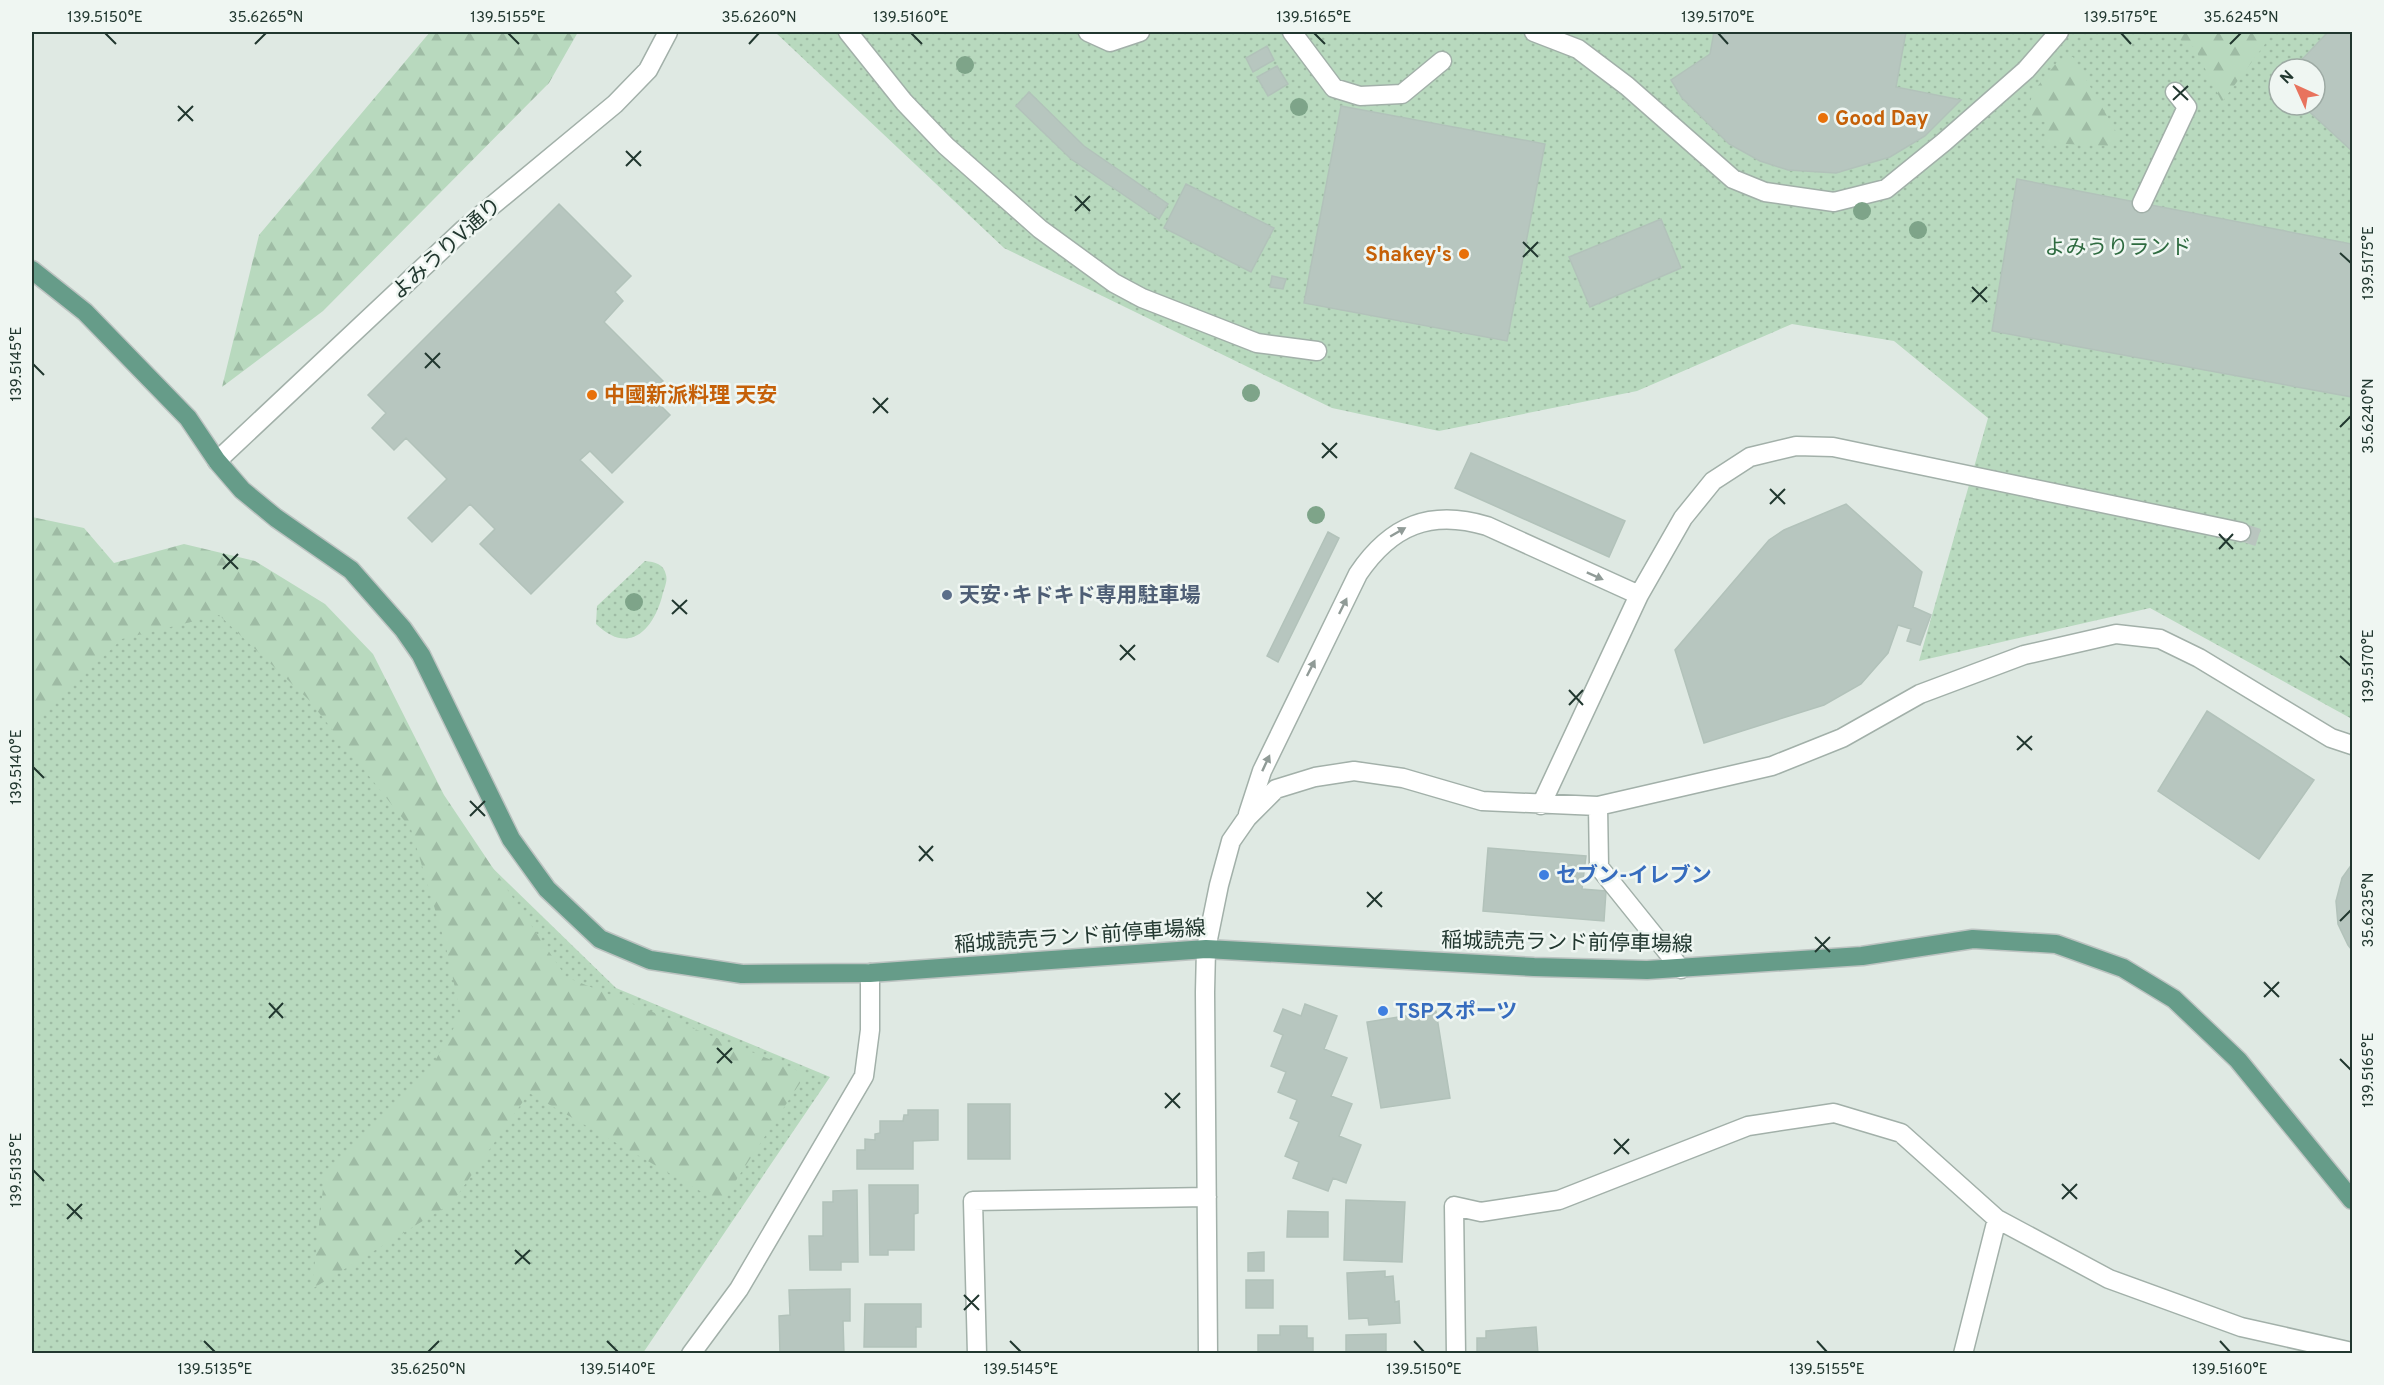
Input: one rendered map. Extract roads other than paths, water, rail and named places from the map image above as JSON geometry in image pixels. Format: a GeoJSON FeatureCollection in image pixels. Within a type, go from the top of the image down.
{"type":"FeatureCollection","features":[{"type":"Feature","properties":{"kind":"main road","name":"稲城読売ランド前停車場線"},"geometry":{"type":"LineString","coordinates":[[32,270],[85,312],[188,418],[217,461],[242,490],[276,518],[351,570],[403,629],[421,655],[511,839],[547,889],[600,939],[650,960],[742,974],[870,973],[1206,949],[1534,967],[1681,969],[1862,956],[1973,939],[2056,944],[2123,968],[2174,999],[2238,1060],[2352,1200]]}},
{"type":"Feature","properties":{"kind":"street","name":"よみうりV通り"},"geometry":{"type":"LineString","coordinates":[[217,461],[464,229],[615,104],[648,70],[668,32]]}},
{"type":"Feature","properties":{"kind":"street"},"geometry":{"type":"LineString","coordinates":[[848,32],[904,102],[946,146],[1040,229],[1114,283],[1142,298],[1257,343],[1317,351]]}},
{"type":"Feature","properties":{"kind":"street"},"geometry":{"type":"LineString","coordinates":[[1088,32],[1110,42],[1140,32]]}},
{"type":"Feature","properties":{"kind":"street"},"geometry":{"type":"LineString","coordinates":[[1292,32],[1334,88],[1360,96],[1402,94],[1442,61]]}},
{"type":"Feature","properties":{"kind":"street"},"geometry":{"type":"LineString","coordinates":[[1534,32],[1578,49],[1628,86],[1733,179],[1765,192],[1834,202],[1886,189],[2026,70],[2059,32]]}},
{"type":"Feature","properties":{"kind":"street"},"geometry":{"type":"LineString","coordinates":[[2142,203],[2187,107],[2175,92]]}},
{"type":"Feature","properties":{"kind":"street"},"geometry":{"type":"LineString","coordinates":[[1541,805],[1639,595],[1683,518],[1713,481],[1750,457],[1796,446],[1833,447],[2241,532]]}},
{"type":"Feature","properties":{"kind":"street"},"geometry":{"type":"LineString","coordinates":[[1247,818],[1262,771],[1358,574],[1372,553],[1388,538],[1407,527],[1430,520],[1465,519],[1487,526],[1639,595]]}},
{"type":"Feature","properties":{"kind":"street"},"geometry":{"type":"LineString","coordinates":[[1208,1353],[1204,992],[1206,949],[1231,841],[1247,818],[1276,789],[1316,777],[1354,771],[1403,778],[1482,801],[1598,806],[1772,766],[1842,738],[1920,694],[2024,655],[2116,634],[2160,639],[2199,658],[2331,738],[2352,745]]}},
{"type":"Feature","properties":{"kind":"street"},"geometry":{"type":"LineString","coordinates":[[1598,806],[1599,867],[1681,969]]}},
{"type":"Feature","properties":{"kind":"street"},"geometry":{"type":"LineString","coordinates":[[691,1353],[739,1289],[864,1076],[870,1030],[870,973]]}},
{"type":"Feature","properties":{"kind":"street"},"geometry":{"type":"LineString","coordinates":[[1456,1353],[1454,1206],[1481,1212],[1559,1200],[1748,1126],[1834,1113],[1901,1133],[1997,1219],[2109,1279],[2241,1327],[2352,1352]]}},
{"type":"Feature","properties":{"kind":"street"},"geometry":{"type":"LineString","coordinates":[[977,1353],[973,1201],[1207,1197]]}},
{"type":"Feature","properties":{"kind":"street"},"geometry":{"type":"LineString","coordinates":[[1963,1353],[1997,1219]]}},
{"type":"Feature","properties":{"kind":"tunnel"},"geometry":{"type":"LineString","coordinates":[[2241,532],[2266,540]]}},
{"type":"Feature","properties":{"kind":"place","name":"Good Day"},"geometry":{"type":"Point","coordinates":[1823,118]}},
{"type":"Feature","properties":{"kind":"place","name":"Shakey's"},"geometry":{"type":"Point","coordinates":[1464,254]}},
{"type":"Feature","properties":{"kind":"place","name":"中國新派料理 天安"},"geometry":{"type":"Point","coordinates":[592,395]}},
{"type":"Feature","properties":{"kind":"place","name":"天安･キドキド専用駐車場"},"geometry":{"type":"Point","coordinates":[947,595]}},
{"type":"Feature","properties":{"kind":"place","name":"セブン-イレブン"},"geometry":{"type":"Point","coordinates":[1544,875]}},
{"type":"Feature","properties":{"kind":"place","name":"TSPスポーツ"},"geometry":{"type":"Point","coordinates":[1383,1011]}},
{"type":"Feature","properties":{"kind":"park label","name":"よみうりランド"},"geometry":{"type":"Point","coordinates":[2118,247]}}]}
